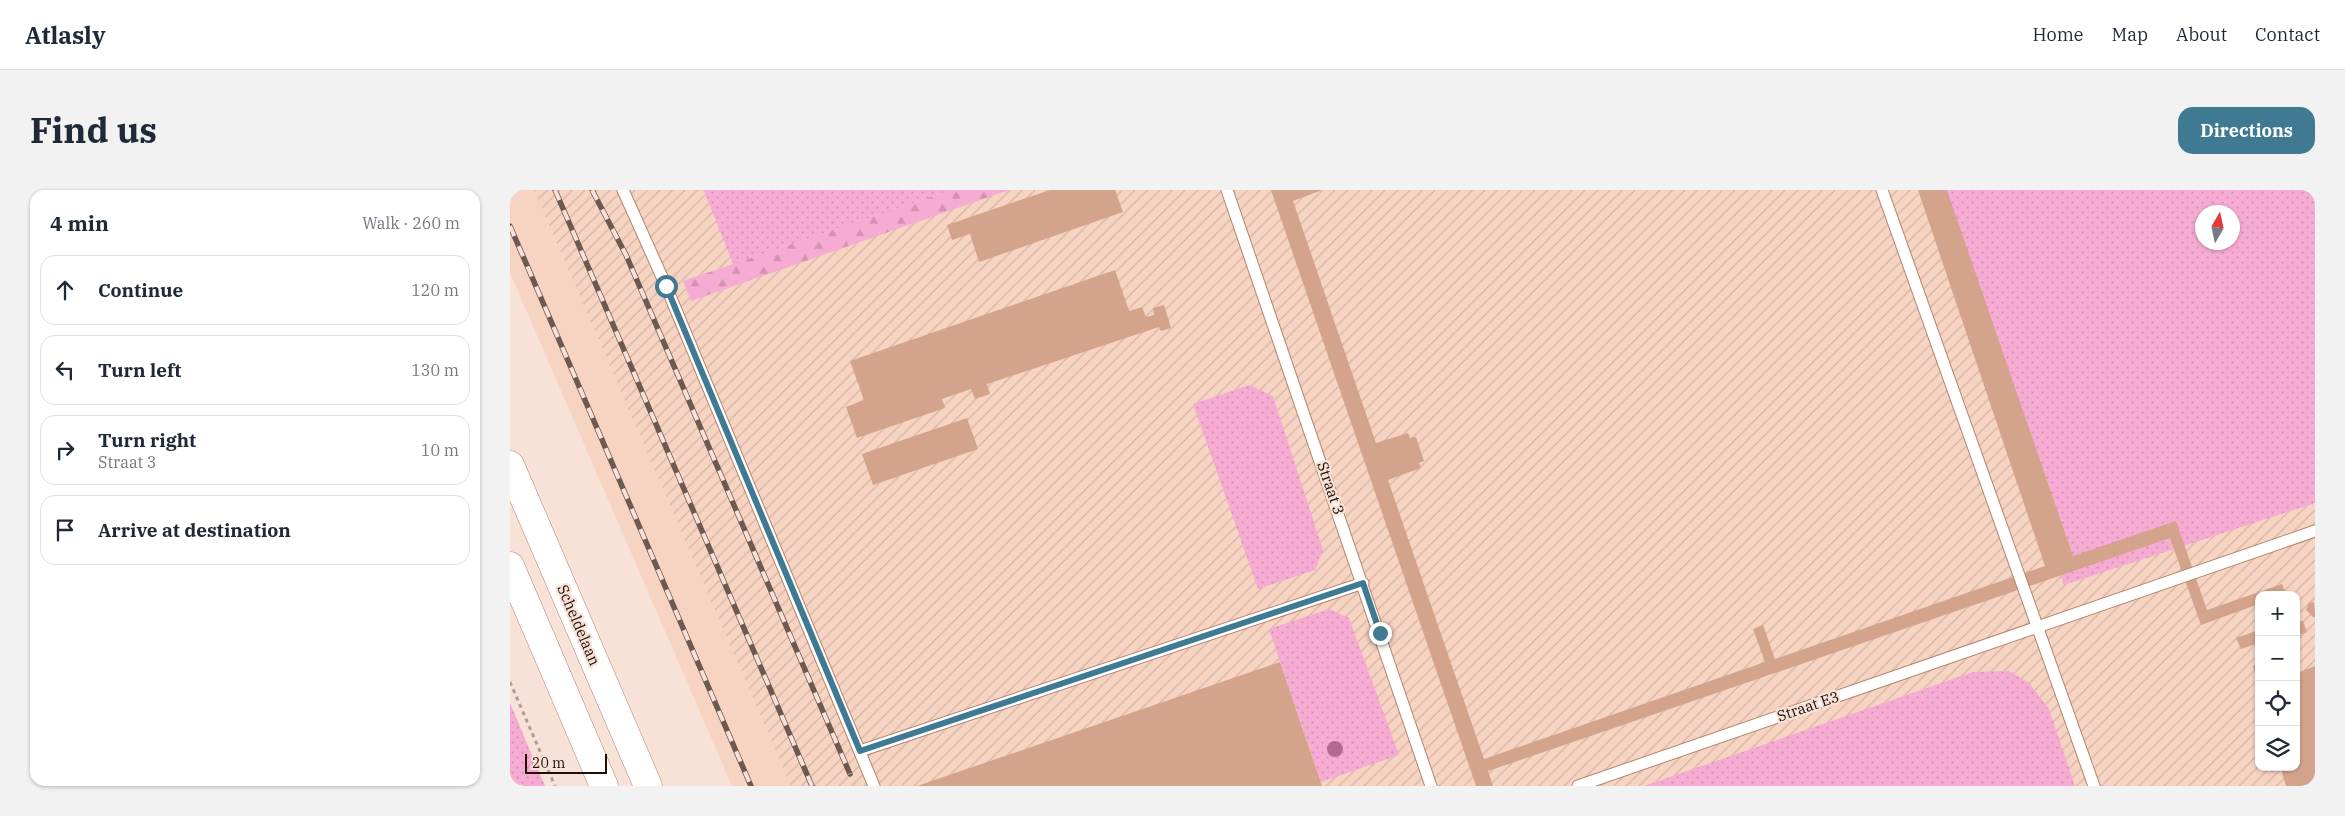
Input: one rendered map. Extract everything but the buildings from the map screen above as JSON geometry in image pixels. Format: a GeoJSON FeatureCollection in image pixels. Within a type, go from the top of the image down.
{"type":"FeatureCollection","features":[{"type":"Feature","properties":{"kind":"main road","name":"Scheldelaan"},"geometry":{"type":"LineString","coordinates":[[510,465],[648,786]]}},
{"type":"Feature","properties":{"kind":"main road"},"geometry":{"type":"LineString","coordinates":[[510,566],[604,786]]}},
{"type":"Feature","properties":{"kind":"lane"},"geometry":{"type":"LineString","coordinates":[[623,190],[670,295],[874,786]]}},
{"type":"Feature","properties":{"kind":"lane","name":"Straat 3"},"geometry":{"type":"LineString","coordinates":[[1227,190],[1431,786]]}},
{"type":"Feature","properties":{"kind":"lane"},"geometry":{"type":"LineString","coordinates":[[1882,190],[2094,786]]}},
{"type":"Feature","properties":{"kind":"lane","name":"Straat E3"},"geometry":{"type":"LineString","coordinates":[[1578,786],[2315,531]]}},
{"type":"Feature","properties":{"kind":"lane"},"geometry":{"type":"LineString","coordinates":[[860,751],[1363,583]]}},
{"type":"Feature","properties":{"kind":"path"},"geometry":{"type":"LineString","coordinates":[[510,682],[555,786]]}},
{"type":"Feature","properties":{"kind":"shaded area"},"geometry":{"type":"Polygon","coordinates":[[[510,190],[600,190],[860,786],[732,786],[510,273],[510,190]]]}},
{"type":"Feature","properties":{"kind":"shaded area"},"geometry":{"type":"Polygon","coordinates":[[[534,190],[2315,190],[2315,786],[791,786],[534,190]]]}},
{"type":"Feature","properties":{"kind":"green space"},"geometry":{"type":"Polygon","coordinates":[[[701,190],[951,190],[733,264],[704,191],[701,190]]]}},
{"type":"Feature","properties":{"kind":"green space"},"geometry":{"type":"Polygon","coordinates":[[[951,190],[1009,190],[691,301],[683,281],[951,190]]]}},
{"type":"Feature","properties":{"kind":"green space"},"geometry":{"type":"Polygon","coordinates":[[[1929,190],[2315,190],[2315,503],[2064,585],[1929,190]]]}},
{"type":"Feature","properties":{"kind":"green space"},"geometry":{"type":"Polygon","coordinates":[[[1249,385],[1273,396],[1323,550],[1315,570],[1258,589],[1193,404],[1249,385]]]}},
{"type":"Feature","properties":{"kind":"green space"},"geometry":{"type":"Polygon","coordinates":[[[1329,609],[1349,618],[1399,755],[1321,782],[1269,629],[1329,609]]]}},
{"type":"Feature","properties":{"kind":"green space"},"geometry":{"type":"Polygon","coordinates":[[[2009,671],[2029,683],[2049,709],[2075,786],[1644,786],[1973,672],[2009,671]]]}},
{"type":"Feature","properties":{"kind":"green space"},"geometry":{"type":"Polygon","coordinates":[[[510,703],[545,786],[510,786],[510,703]]]}},
{"type":"Feature","properties":{"kind":"railway"},"geometry":{"type":"LineString","coordinates":[[555,190],[812,786]]}},
{"type":"Feature","properties":{"kind":"railway"},"geometry":{"type":"LineString","coordinates":[[592,190],[626,255],[850,774]]}},
{"type":"Feature","properties":{"kind":"railway"},"geometry":{"type":"LineString","coordinates":[[510,226],[751,786]]}},
{"type":"Feature","properties":{"kind":"route"},"geometry":{"type":"LineString","coordinates":[[666,286],[860,751],[1363,583],[1380,633]]}}]}
